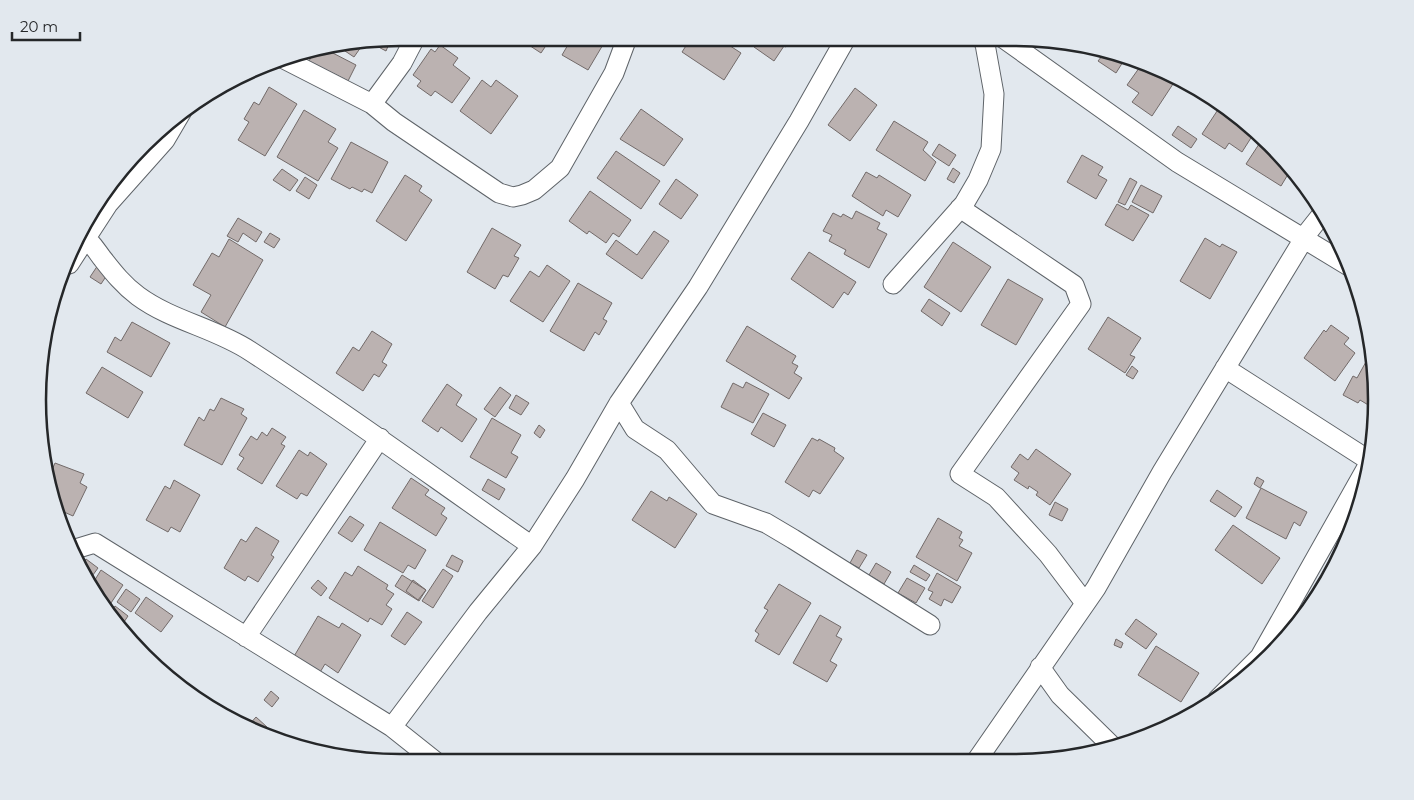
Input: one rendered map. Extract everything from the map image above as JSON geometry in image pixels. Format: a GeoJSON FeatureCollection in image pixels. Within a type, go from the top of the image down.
{"type":"FeatureCollection","features":[{"type":"Feature","properties":{"kind":"street"},"geometry":{"type":"LineString","coordinates":[[372,104],[402,63],[411,46]]}},
{"type":"Feature","properties":{"kind":"street"},"geometry":{"type":"LineString","coordinates":[[292,63],[372,104],[394,122],[499,193],[513,197],[534,190],[560,168],[614,73],[624,46]]}},
{"type":"Feature","properties":{"kind":"street"},"geometry":{"type":"LineString","coordinates":[[392,727],[478,612],[532,546],[575,479],[619,403],[698,287],[799,121],[841,46]]}},
{"type":"Feature","properties":{"kind":"street"},"geometry":{"type":"LineString","coordinates":[[893,284],[960,208],[978,180],[991,149],[994,94],[985,46]]}},
{"type":"Feature","properties":{"kind":"street"},"geometry":{"type":"LineString","coordinates":[[1014,46],[1178,162],[1338,260]]}},
{"type":"Feature","properties":{"kind":"street"},"geometry":{"type":"LineString","coordinates":[[95,221],[165,140],[170,132]]}},
{"type":"Feature","properties":{"kind":"street"},"geometry":{"type":"LineString","coordinates":[[960,208],[1074,285],[1081,304],[960,474],[996,497],[1048,554],[1086,603]]}},
{"type":"Feature","properties":{"kind":"street"},"geometry":{"type":"LineString","coordinates":[[981,754],[1040,666],[1086,603],[1225,368],[1304,239],[1318,220]]}},
{"type":"Feature","properties":{"kind":"street"},"geometry":{"type":"LineString","coordinates":[[86,238],[120,281],[139,296],[171,314],[214,332],[248,350],[380,438],[532,546]]}},
{"type":"Feature","properties":{"kind":"street"},"geometry":{"type":"LineString","coordinates":[[1225,368],[1363,457]]}},
{"type":"Feature","properties":{"kind":"street"},"geometry":{"type":"LineString","coordinates":[[619,403],[635,429],[666,450],[713,504],[766,523],[793,538],[930,626]]}},
{"type":"Feature","properties":{"kind":"street"},"geometry":{"type":"LineString","coordinates":[[246,637],[380,438]]}},
{"type":"Feature","properties":{"kind":"street"},"geometry":{"type":"LineString","coordinates":[[1271,643],[1358,485]]}},
{"type":"Feature","properties":{"kind":"street"},"geometry":{"type":"LineString","coordinates":[[79,548],[95,543],[392,727],[426,754]]}},
{"type":"Feature","properties":{"kind":"street"},"geometry":{"type":"LineString","coordinates":[[1040,666],[1060,695],[1107,742]]}},
{"type":"Feature","properties":{"kind":"building"},"geometry":{"type":"Polygon","coordinates":[[[441,46],[458,58],[453,65],[470,78],[452,103],[435,91],[431,96],[417,86],[421,81],[413,75],[431,49],[435,52],[441,46]]]}},
{"type":"Feature","properties":{"kind":"building"},"geometry":{"type":"Polygon","coordinates":[[[530,46],[546,46],[541,53],[530,46]]]}},
{"type":"Feature","properties":{"kind":"building"},"geometry":{"type":"Polygon","coordinates":[[[567,46],[602,46],[588,70],[562,55],[567,46]]]}},
{"type":"Feature","properties":{"kind":"building"},"geometry":{"type":"Polygon","coordinates":[[[686,46],[730,46],[741,53],[724,80],[682,52],[686,46]]]}},
{"type":"Feature","properties":{"kind":"building"},"geometry":{"type":"Polygon","coordinates":[[[755,46],[784,46],[774,61],[755,46]]]}},
{"type":"Feature","properties":{"kind":"building"},"geometry":{"type":"Polygon","coordinates":[[[378,47],[388,47],[386,51],[378,47]]]}},
{"type":"Feature","properties":{"kind":"building"},"geometry":{"type":"Polygon","coordinates":[[[360,48],[354,57],[344,51],[360,48]]]}},
{"type":"Feature","properties":{"kind":"building"},"geometry":{"type":"Polygon","coordinates":[[[332,53],[356,65],[348,81],[309,61],[311,57],[332,53]]]}},
{"type":"Feature","properties":{"kind":"building"},"geometry":{"type":"Polygon","coordinates":[[[1101,57],[1122,63],[1116,73],[1098,61],[1101,57]]]}},
{"type":"Feature","properties":{"kind":"building"},"geometry":{"type":"Polygon","coordinates":[[[1138,69],[1173,84],[1152,116],[1132,102],[1139,93],[1127,85],[1138,69]]]}},
{"type":"Feature","properties":{"kind":"building"},"geometry":{"type":"Polygon","coordinates":[[[482,80],[491,87],[496,80],[518,96],[491,134],[460,111],[482,80]]]}},
{"type":"Feature","properties":{"kind":"building"},"geometry":{"type":"Polygon","coordinates":[[[269,87],[297,104],[265,156],[238,140],[249,122],[244,119],[254,102],[259,105],[269,87]]]}},
{"type":"Feature","properties":{"kind":"building"},"geometry":{"type":"Polygon","coordinates":[[[855,88],[877,105],[850,141],[828,125],[855,88]]]}},
{"type":"Feature","properties":{"kind":"building"},"geometry":{"type":"Polygon","coordinates":[[[641,109],[683,139],[664,166],[620,139],[641,109]]]}},
{"type":"Feature","properties":{"kind":"building"},"geometry":{"type":"Polygon","coordinates":[[[304,110],[336,129],[328,142],[338,148],[318,181],[277,157],[304,110]]]}},
{"type":"Feature","properties":{"kind":"building"},"geometry":{"type":"Polygon","coordinates":[[[1217,111],[1251,138],[1242,152],[1229,143],[1225,149],[1202,134],[1217,111]]]}},
{"type":"Feature","properties":{"kind":"building"},"geometry":{"type":"Polygon","coordinates":[[[894,121],[928,142],[923,150],[936,162],[925,181],[876,150],[894,121]]]}},
{"type":"Feature","properties":{"kind":"building"},"geometry":{"type":"Polygon","coordinates":[[[1178,126],[1197,139],[1191,148],[1172,135],[1178,126]]]}},
{"type":"Feature","properties":{"kind":"building"},"geometry":{"type":"Polygon","coordinates":[[[351,142],[388,162],[372,193],[364,189],[362,192],[352,187],[350,189],[331,179],[351,142]]]}},
{"type":"Feature","properties":{"kind":"building"},"geometry":{"type":"Polygon","coordinates":[[[939,144],[956,155],[949,166],[932,155],[939,144]]]}},
{"type":"Feature","properties":{"kind":"building"},"geometry":{"type":"Polygon","coordinates":[[[1259,145],[1287,176],[1281,186],[1246,164],[1259,145]]]}},
{"type":"Feature","properties":{"kind":"building"},"geometry":{"type":"Polygon","coordinates":[[[616,151],[660,181],[641,209],[597,178],[616,151]]]}},
{"type":"Feature","properties":{"kind":"building"},"geometry":{"type":"Polygon","coordinates":[[[1082,155],[1103,167],[1098,175],[1107,180],[1096,199],[1067,182],[1082,155]]]}},
{"type":"Feature","properties":{"kind":"building"},"geometry":{"type":"Polygon","coordinates":[[[953,168],[960,173],[954,183],[947,179],[953,168]]]}},
{"type":"Feature","properties":{"kind":"building"},"geometry":{"type":"Polygon","coordinates":[[[282,169],[298,180],[290,191],[273,180],[282,169]]]}},
{"type":"Feature","properties":{"kind":"building"},"geometry":{"type":"Polygon","coordinates":[[[866,172],[877,178],[879,175],[911,195],[898,217],[886,210],[883,216],[852,196],[866,172]]]}},
{"type":"Feature","properties":{"kind":"building"},"geometry":{"type":"Polygon","coordinates":[[[405,175],[422,186],[419,191],[432,200],[406,241],[376,221],[405,175]]]}},
{"type":"Feature","properties":{"kind":"building"},"geometry":{"type":"Polygon","coordinates":[[[305,177],[317,185],[309,199],[296,191],[305,177]]]}},
{"type":"Feature","properties":{"kind":"building"},"geometry":{"type":"Polygon","coordinates":[[[1130,178],[1137,182],[1125,205],[1118,202],[1130,178]]]}},
{"type":"Feature","properties":{"kind":"building"},"geometry":{"type":"Polygon","coordinates":[[[676,179],[698,195],[681,219],[659,204],[676,179]]]}},
{"type":"Feature","properties":{"kind":"building"},"geometry":{"type":"Polygon","coordinates":[[[1141,185],[1162,196],[1153,213],[1132,202],[1141,185]]]}},
{"type":"Feature","properties":{"kind":"building"},"geometry":{"type":"Polygon","coordinates":[[[590,191],[631,220],[619,237],[613,233],[606,243],[589,231],[587,234],[569,221],[590,191]]]}},
{"type":"Feature","properties":{"kind":"building"},"geometry":{"type":"Polygon","coordinates":[[[1117,204],[1128,210],[1131,205],[1149,215],[1133,241],[1105,225],[1117,204]]]}},
{"type":"Feature","properties":{"kind":"building"},"geometry":{"type":"Polygon","coordinates":[[[856,211],[880,223],[877,229],[887,234],[869,268],[844,254],[846,250],[829,241],[832,235],[823,231],[833,213],[841,217],[843,214],[852,219],[856,211]]]}},
{"type":"Feature","properties":{"kind":"building"},"geometry":{"type":"Polygon","coordinates":[[[238,218],[262,232],[256,242],[243,233],[238,242],[227,236],[238,218]]]}},
{"type":"Feature","properties":{"kind":"building"},"geometry":{"type":"Polygon","coordinates":[[[492,228],[521,245],[514,256],[519,258],[508,277],[503,275],[495,289],[467,272],[492,228]]]}},
{"type":"Feature","properties":{"kind":"building"},"geometry":{"type":"Polygon","coordinates":[[[654,231],[669,241],[642,279],[606,254],[616,240],[637,255],[654,231]]]}},
{"type":"Feature","properties":{"kind":"building"},"geometry":{"type":"Polygon","coordinates":[[[270,233],[280,239],[274,248],[264,242],[270,233]]]}},
{"type":"Feature","properties":{"kind":"building"},"geometry":{"type":"Polygon","coordinates":[[[1205,238],[1220,247],[1222,244],[1237,252],[1210,299],[1180,281],[1205,238]]]}},
{"type":"Feature","properties":{"kind":"building"},"geometry":{"type":"Polygon","coordinates":[[[229,239],[263,260],[225,327],[201,312],[211,295],[193,285],[212,253],[219,257],[229,239]]]}},
{"type":"Feature","properties":{"kind":"building"},"geometry":{"type":"Polygon","coordinates":[[[953,242],[991,267],[961,312],[924,287],[953,242]]]}},
{"type":"Feature","properties":{"kind":"building"},"geometry":{"type":"Polygon","coordinates":[[[809,252],[856,282],[848,295],[844,292],[833,308],[791,279],[809,252]]]}},
{"type":"Feature","properties":{"kind":"building"},"geometry":{"type":"Polygon","coordinates":[[[98,265],[109,272],[101,284],[90,277],[98,265]]]}},
{"type":"Feature","properties":{"kind":"building"},"geometry":{"type":"Polygon","coordinates":[[[547,265],[570,281],[543,322],[510,301],[530,271],[539,277],[547,265]]]}},
{"type":"Feature","properties":{"kind":"building"},"geometry":{"type":"Polygon","coordinates":[[[1008,279],[1043,299],[1016,345],[981,325],[1008,279]]]}},
{"type":"Feature","properties":{"kind":"building"},"geometry":{"type":"Polygon","coordinates":[[[578,283],[612,303],[603,319],[607,321],[599,335],[595,332],[584,351],[550,331],[578,283]]]}},
{"type":"Feature","properties":{"kind":"building"},"geometry":{"type":"Polygon","coordinates":[[[929,299],[950,313],[942,326],[921,311],[929,299]]]}},
{"type":"Feature","properties":{"kind":"building"},"geometry":{"type":"Polygon","coordinates":[[[1108,317],[1141,338],[1130,355],[1135,357],[1125,373],[1088,349],[1108,317]]]}},
{"type":"Feature","properties":{"kind":"building"},"geometry":{"type":"Polygon","coordinates":[[[132,322],[170,343],[151,377],[107,352],[115,337],[121,341],[132,322]]]}},
{"type":"Feature","properties":{"kind":"building"},"geometry":{"type":"Polygon","coordinates":[[[1331,325],[1349,338],[1344,344],[1355,353],[1335,381],[1304,358],[1324,330],[1326,332],[1331,325]]]}},
{"type":"Feature","properties":{"kind":"building"},"geometry":{"type":"Polygon","coordinates":[[[747,326],[796,356],[792,363],[798,366],[794,373],[802,378],[789,399],[726,361],[747,326]]]}},
{"type":"Feature","properties":{"kind":"building"},"geometry":{"type":"Polygon","coordinates":[[[372,331],[392,344],[382,362],[387,365],[379,377],[374,374],[363,391],[336,373],[353,347],[359,351],[372,331]]]}},
{"type":"Feature","properties":{"kind":"building"},"geometry":{"type":"Polygon","coordinates":[[[1366,362],[1368,405],[1360,400],[1358,403],[1343,395],[1353,376],[1357,378],[1366,362]]]}},
{"type":"Feature","properties":{"kind":"building"},"geometry":{"type":"Polygon","coordinates":[[[1132,366],[1138,371],[1133,379],[1126,375],[1132,366]]]}},
{"type":"Feature","properties":{"kind":"building"},"geometry":{"type":"Polygon","coordinates":[[[102,367],[143,392],[128,418],[86,393],[102,367]]]}},
{"type":"Feature","properties":{"kind":"building"},"geometry":{"type":"Polygon","coordinates":[[[746,382],[769,394],[753,423],[721,407],[733,383],[743,388],[746,382]]]}},
{"type":"Feature","properties":{"kind":"building"},"geometry":{"type":"Polygon","coordinates":[[[447,384],[462,395],[456,405],[477,419],[462,442],[441,427],[438,432],[422,421],[447,384]]]}},
{"type":"Feature","properties":{"kind":"building"},"geometry":{"type":"Polygon","coordinates":[[[500,387],[511,395],[495,417],[484,409],[500,387]]]}},
{"type":"Feature","properties":{"kind":"building"},"geometry":{"type":"Polygon","coordinates":[[[516,395],[529,403],[521,415],[509,408],[516,395]]]}},
{"type":"Feature","properties":{"kind":"building"},"geometry":{"type":"Polygon","coordinates":[[[221,398],[244,409],[241,414],[247,418],[222,465],[184,445],[199,417],[204,421],[210,409],[214,411],[221,398]]]}},
{"type":"Feature","properties":{"kind":"building"},"geometry":{"type":"Polygon","coordinates":[[[763,413],[786,425],[774,447],[751,434],[763,413]]]}},
{"type":"Feature","properties":{"kind":"building"},"geometry":{"type":"Polygon","coordinates":[[[492,418],[521,435],[511,453],[518,457],[506,478],[470,457],[492,418]]]}},
{"type":"Feature","properties":{"kind":"building"},"geometry":{"type":"Polygon","coordinates":[[[539,425],[545,430],[540,438],[534,433],[539,425]]]}},
{"type":"Feature","properties":{"kind":"building"},"geometry":{"type":"Polygon","coordinates":[[[272,428],[286,437],[281,444],[285,446],[262,484],[237,469],[244,458],[239,455],[251,436],[257,440],[262,432],[267,436],[272,428]]]}},
{"type":"Feature","properties":{"kind":"building"},"geometry":{"type":"Polygon","coordinates":[[[812,438],[818,441],[819,439],[835,448],[834,451],[844,458],[820,494],[813,490],[809,497],[785,482],[812,438]]]}},
{"type":"Feature","properties":{"kind":"building"},"geometry":{"type":"Polygon","coordinates":[[[1036,449],[1071,474],[1050,505],[1036,495],[1038,492],[1029,486],[1028,489],[1014,480],[1019,473],[1011,467],[1020,454],[1028,460],[1036,449]]]}},
{"type":"Feature","properties":{"kind":"building"},"geometry":{"type":"Polygon","coordinates":[[[299,450],[308,456],[310,452],[327,464],[307,496],[301,493],[297,499],[276,486],[299,450]]]}},
{"type":"Feature","properties":{"kind":"building"},"geometry":{"type":"Polygon","coordinates":[[[55,463],[84,474],[80,483],[87,487],[73,516],[64,512],[53,468],[55,463]]]}},
{"type":"Feature","properties":{"kind":"building"},"geometry":{"type":"Polygon","coordinates":[[[1257,477],[1264,481],[1260,488],[1254,484],[1257,477]]]}},
{"type":"Feature","properties":{"kind":"building"},"geometry":{"type":"Polygon","coordinates":[[[411,478],[429,490],[425,495],[445,508],[441,514],[447,518],[436,536],[392,508],[411,478]]]}},
{"type":"Feature","properties":{"kind":"building"},"geometry":{"type":"Polygon","coordinates":[[[488,479],[505,489],[499,500],[482,490],[488,479]]]}},
{"type":"Feature","properties":{"kind":"building"},"geometry":{"type":"Polygon","coordinates":[[[174,480],[200,495],[180,532],[171,527],[168,532],[146,520],[165,486],[170,489],[174,480]]]}},
{"type":"Feature","properties":{"kind":"building"},"geometry":{"type":"Polygon","coordinates":[[[1261,488],[1307,512],[1300,526],[1294,522],[1286,539],[1246,518],[1261,488]]]}},
{"type":"Feature","properties":{"kind":"building"},"geometry":{"type":"Polygon","coordinates":[[[1217,490],[1242,507],[1235,517],[1210,501],[1217,490]]]}},
{"type":"Feature","properties":{"kind":"building"},"geometry":{"type":"Polygon","coordinates":[[[651,491],[667,501],[669,497],[697,514],[675,548],[632,520],[651,491]]]}},
{"type":"Feature","properties":{"kind":"building"},"geometry":{"type":"Polygon","coordinates":[[[1055,502],[1068,509],[1062,521],[1049,515],[1055,502]]]}},
{"type":"Feature","properties":{"kind":"building"},"geometry":{"type":"Polygon","coordinates":[[[350,516],[364,525],[352,542],[338,533],[350,516]]]}},
{"type":"Feature","properties":{"kind":"building"},"geometry":{"type":"Polygon","coordinates":[[[938,518],[962,532],[959,538],[963,540],[959,546],[972,553],[957,581],[916,557],[938,518]]]}},
{"type":"Feature","properties":{"kind":"building"},"geometry":{"type":"Polygon","coordinates":[[[380,522],[426,550],[415,569],[408,565],[403,573],[364,550],[380,522]]]}},
{"type":"Feature","properties":{"kind":"building"},"geometry":{"type":"Polygon","coordinates":[[[1233,525],[1280,558],[1262,584],[1215,550],[1233,525]]]}},
{"type":"Feature","properties":{"kind":"building"},"geometry":{"type":"Polygon","coordinates":[[[256,527],[279,541],[271,555],[274,557],[258,582],[248,576],[245,581],[224,568],[241,539],[246,542],[256,527]]]}},
{"type":"Feature","properties":{"kind":"building"},"geometry":{"type":"Polygon","coordinates":[[[857,550],[867,555],[859,568],[850,563],[857,550]]]}},
{"type":"Feature","properties":{"kind":"building"},"geometry":{"type":"Polygon","coordinates":[[[452,555],[463,561],[458,572],[446,566],[452,555]]]}},
{"type":"Feature","properties":{"kind":"building"},"geometry":{"type":"Polygon","coordinates":[[[85,560],[98,568],[93,575],[85,560]]]}},
{"type":"Feature","properties":{"kind":"building"},"geometry":{"type":"Polygon","coordinates":[[[876,563],[891,572],[884,584],[869,575],[876,563]]]}},
{"type":"Feature","properties":{"kind":"building"},"geometry":{"type":"Polygon","coordinates":[[[914,565],[930,575],[926,581],[910,572],[914,565]]]}},
{"type":"Feature","properties":{"kind":"building"},"geometry":{"type":"Polygon","coordinates":[[[358,566],[388,585],[386,589],[394,594],[386,605],[392,609],[382,625],[370,618],[368,622],[329,598],[345,572],[352,576],[358,566]]]}},
{"type":"Feature","properties":{"kind":"building"},"geometry":{"type":"Polygon","coordinates":[[[443,569],[453,576],[433,608],[422,601],[443,569]]]}},
{"type":"Feature","properties":{"kind":"building"},"geometry":{"type":"Polygon","coordinates":[[[101,570],[123,585],[111,603],[106,597],[95,579],[101,570]]]}},
{"type":"Feature","properties":{"kind":"building"},"geometry":{"type":"Polygon","coordinates":[[[937,573],[961,587],[952,603],[944,599],[941,606],[929,599],[933,592],[928,590],[937,573]]]}},
{"type":"Feature","properties":{"kind":"building"},"geometry":{"type":"Polygon","coordinates":[[[402,575],[426,590],[419,601],[395,586],[402,575]]]}},
{"type":"Feature","properties":{"kind":"building"},"geometry":{"type":"Polygon","coordinates":[[[907,578],[925,588],[916,603],[898,593],[907,578]]]}},
{"type":"Feature","properties":{"kind":"building"},"geometry":{"type":"Polygon","coordinates":[[[318,580],[327,588],[321,596],[311,588],[318,580]]]}},
{"type":"Feature","properties":{"kind":"building"},"geometry":{"type":"Polygon","coordinates":[[[413,580],[426,590],[418,600],[406,591],[413,580]]]}},
{"type":"Feature","properties":{"kind":"building"},"geometry":{"type":"Polygon","coordinates":[[[779,584],[811,603],[779,655],[755,641],[759,634],[755,631],[768,610],[764,608],[779,584]]]}},
{"type":"Feature","properties":{"kind":"building"},"geometry":{"type":"Polygon","coordinates":[[[126,589],[140,599],[131,612],[117,602],[126,589]]]}},
{"type":"Feature","properties":{"kind":"building"},"geometry":{"type":"Polygon","coordinates":[[[146,597],[173,616],[161,632],[135,613],[146,597]]]}},
{"type":"Feature","properties":{"kind":"building"},"geometry":{"type":"Polygon","coordinates":[[[115,606],[128,616],[124,621],[119,615],[114,608],[115,606]]]}},
{"type":"Feature","properties":{"kind":"building"},"geometry":{"type":"Polygon","coordinates":[[[407,612],[422,622],[405,645],[391,636],[407,612]]]}},
{"type":"Feature","properties":{"kind":"building"},"geometry":{"type":"Polygon","coordinates":[[[820,615],[841,627],[836,636],[842,639],[830,661],[837,665],[827,682],[793,663],[820,615]]]}},
{"type":"Feature","properties":{"kind":"building"},"geometry":{"type":"Polygon","coordinates":[[[318,616],[339,628],[342,623],[361,635],[338,673],[325,664],[319,674],[293,658],[318,616]]]}},
{"type":"Feature","properties":{"kind":"building"},"geometry":{"type":"Polygon","coordinates":[[[1136,619],[1157,634],[1146,649],[1125,634],[1136,619]]]}},
{"type":"Feature","properties":{"kind":"building"},"geometry":{"type":"Polygon","coordinates":[[[1116,639],[1123,643],[1121,648],[1114,645],[1116,639]]]}},
{"type":"Feature","properties":{"kind":"building"},"geometry":{"type":"Polygon","coordinates":[[[1156,646],[1199,673],[1181,702],[1138,675],[1156,646]]]}},
{"type":"Feature","properties":{"kind":"building"},"geometry":{"type":"Polygon","coordinates":[[[271,691],[279,698],[272,707],[264,700],[271,691]]]}},
{"type":"Feature","properties":{"kind":"building"},"geometry":{"type":"Polygon","coordinates":[[[256,717],[267,727],[265,727],[252,721],[256,717]]]}}]}
